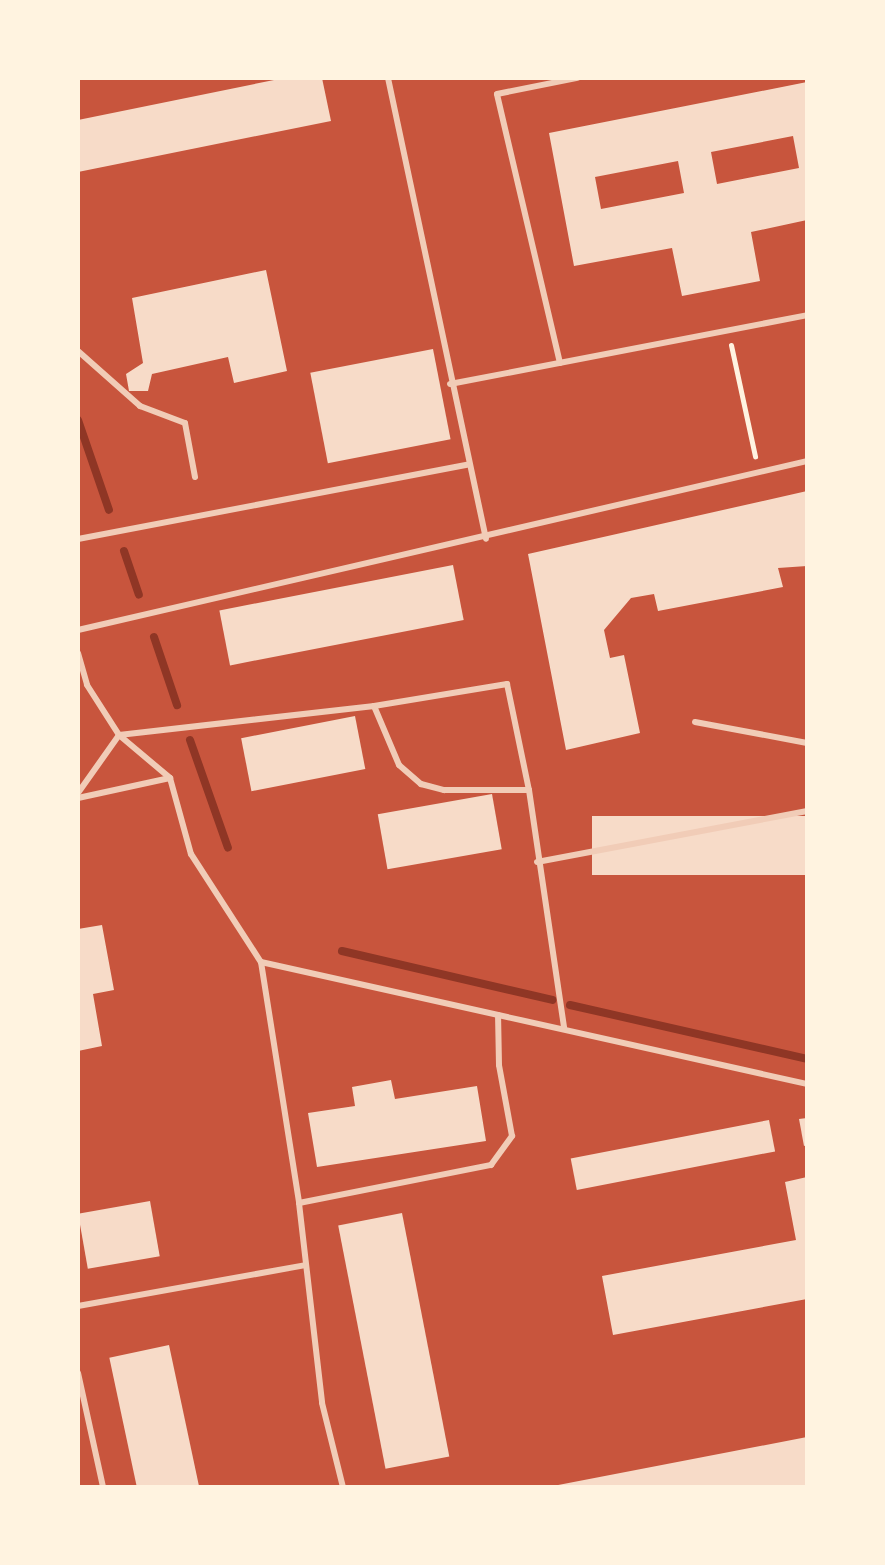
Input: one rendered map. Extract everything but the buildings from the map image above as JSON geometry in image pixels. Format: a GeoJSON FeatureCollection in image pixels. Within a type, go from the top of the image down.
{"type":"FeatureCollection","features":[{"type":"Feature","properties":{"kind":"lane"},"geometry":{"type":"LineString","coordinates":[[388,78],[467,465],[486,539]]}},
{"type":"Feature","properties":{"kind":"lane"},"geometry":{"type":"LineString","coordinates":[[560,363],[497,94],[577,78]]}},
{"type":"Feature","properties":{"kind":"lane"},"geometry":{"type":"LineString","coordinates":[[450,384],[807,315]]}},
{"type":"Feature","properties":{"kind":"lane"},"geometry":{"type":"LineString","coordinates":[[78,351],[140,406],[185,423],[195,477]]}},
{"type":"Feature","properties":{"kind":"lane"},"geometry":{"type":"LineString","coordinates":[[78,630],[486,539],[807,461]]}},
{"type":"Feature","properties":{"kind":"lane"},"geometry":{"type":"LineString","coordinates":[[78,539],[467,465]]}},
{"type":"Feature","properties":{"kind":"lane"},"geometry":{"type":"LineString","coordinates":[[78,653],[87,685],[119,735],[170,778],[191,854],[261,962],[299,1203],[322,1403],[343,1487]]}},
{"type":"Feature","properties":{"kind":"lane"},"geometry":{"type":"LineString","coordinates":[[78,796],[119,735],[374,706],[507,684],[529,790],[537,862],[564,1027]]}},
{"type":"Feature","properties":{"kind":"lane"},"geometry":{"type":"LineString","coordinates":[[374,706],[399,765],[421,784],[444,790],[529,790]]}},
{"type":"Feature","properties":{"kind":"lane"},"geometry":{"type":"LineString","coordinates":[[695,722],[807,743]]}},
{"type":"Feature","properties":{"kind":"lane"},"geometry":{"type":"LineString","coordinates":[[78,796],[170,778]]}},
{"type":"Feature","properties":{"kind":"lane"},"geometry":{"type":"LineString","coordinates":[[537,862],[807,811]]}},
{"type":"Feature","properties":{"kind":"lane"},"geometry":{"type":"LineString","coordinates":[[261,962],[564,1027],[807,1084]]}},
{"type":"Feature","properties":{"kind":"lane"},"geometry":{"type":"LineString","coordinates":[[299,1203],[491,1165],[512,1136],[499,1065],[498,1015]]}},
{"type":"Feature","properties":{"kind":"lane"},"geometry":{"type":"LineString","coordinates":[[78,1306],[305,1265]]}},
{"type":"Feature","properties":{"kind":"lane"},"geometry":{"type":"LineString","coordinates":[[78,1373],[103,1487]]}},
{"type":"Feature","properties":{"kind":"path"},"geometry":{"type":"LineString","coordinates":[[728,330],[758,473]]}},
{"type":"Feature","properties":{"kind":"waterway"},"geometry":{"type":"LineString","coordinates":[[78,420],[109,510]]}},
{"type":"Feature","properties":{"kind":"waterway"},"geometry":{"type":"LineString","coordinates":[[124,551],[139,595]]}},
{"type":"Feature","properties":{"kind":"waterway"},"geometry":{"type":"LineString","coordinates":[[154,637],[177,705]]}},
{"type":"Feature","properties":{"kind":"waterway"},"geometry":{"type":"LineString","coordinates":[[190,740],[228,848]]}},
{"type":"Feature","properties":{"kind":"waterway"},"geometry":{"type":"LineString","coordinates":[[342,951],[552,1000]]}},
{"type":"Feature","properties":{"kind":"waterway"},"geometry":{"type":"LineString","coordinates":[[570,1005],[807,1059]]}}]}
